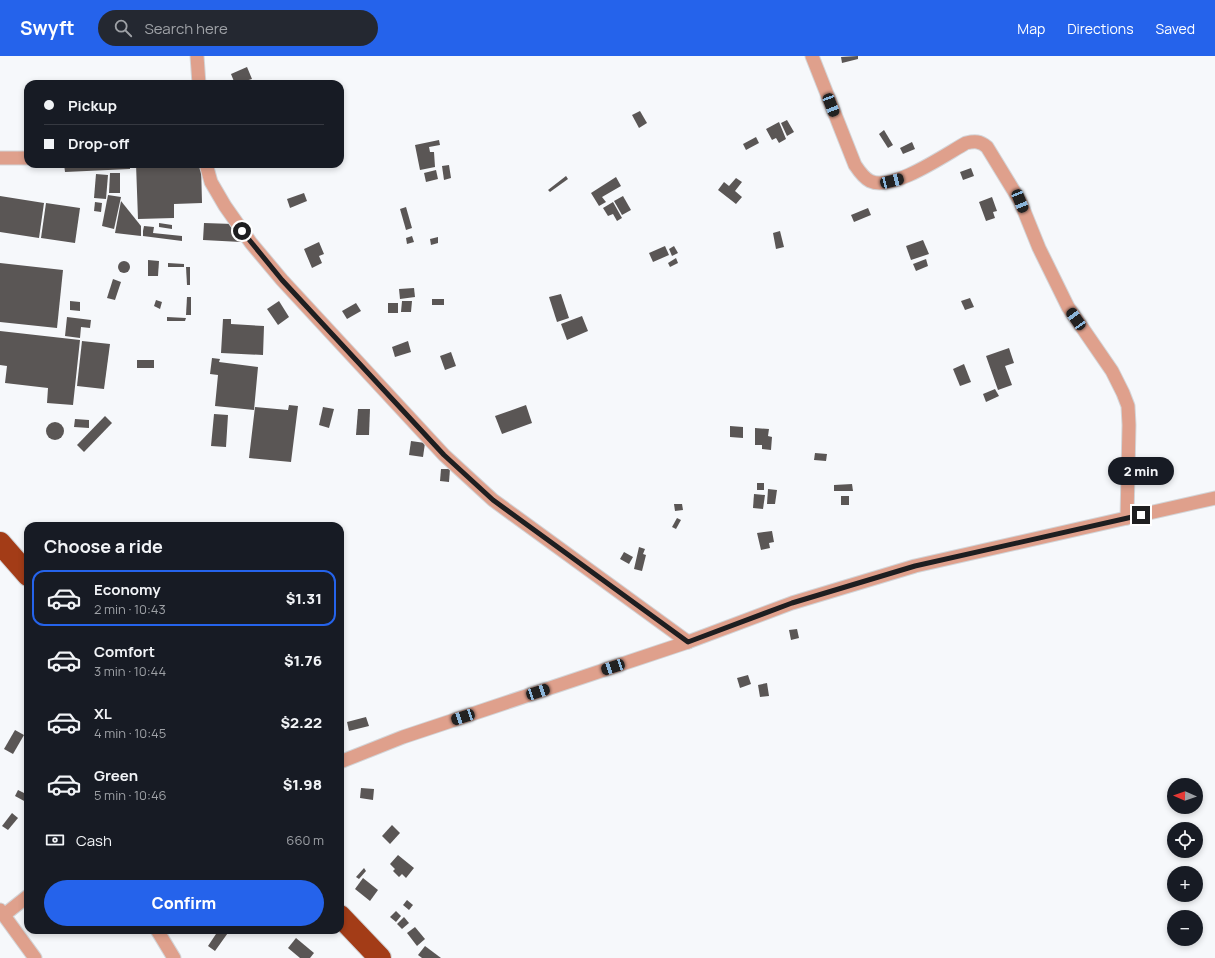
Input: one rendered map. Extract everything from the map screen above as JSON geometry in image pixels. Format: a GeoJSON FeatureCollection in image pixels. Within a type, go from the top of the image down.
{"type":"FeatureCollection","features":[{"type":"Feature","properties":{"kind":"highway"},"geometry":{"type":"LineString","coordinates":[[0,543],[24,570]]}},
{"type":"Feature","properties":{"kind":"highway"},"geometry":{"type":"LineString","coordinates":[[344,920],[380,958]]}},
{"type":"Feature","properties":{"kind":"street"},"geometry":{"type":"LineString","coordinates":[[197,56],[199,80]]}},
{"type":"Feature","properties":{"kind":"street"},"geometry":{"type":"LineString","coordinates":[[812,56],[855,165],[871,182],[884,183],[901,179],[966,142],[974,141],[982,143],[987,148],[1020,201],[1039,248],[1068,307],[1112,371],[1128,406],[1127,518]]}},
{"type":"Feature","properties":{"kind":"street"},"geometry":{"type":"LineString","coordinates":[[0,158],[24,158]]}},
{"type":"Feature","properties":{"kind":"street"},"geometry":{"type":"LineString","coordinates":[[207,168],[211,182],[221,200],[250,243],[282,280],[444,455],[493,500],[688,642]]}},
{"type":"Feature","properties":{"kind":"street"},"geometry":{"type":"LineString","coordinates":[[344,760],[404,737],[688,642],[792,603],[915,566],[1215,498]]}},
{"type":"Feature","properties":{"kind":"street"},"geometry":{"type":"LineString","coordinates":[[24,899],[2,913],[35,958]]}},
{"type":"Feature","properties":{"kind":"street"},"geometry":{"type":"LineString","coordinates":[[159,934],[174,958]]}},
{"type":"Feature","properties":{"kind":"building"},"geometry":{"type":"Polygon","coordinates":[[[858,56],[858,59],[842,63],[841,57],[858,56]]]}},
{"type":"Feature","properties":{"kind":"building"},"geometry":{"type":"Polygon","coordinates":[[[247,67],[252,79],[233,80],[231,74],[247,67]]]}},
{"type":"Feature","properties":{"kind":"building"},"geometry":{"type":"Polygon","coordinates":[[[640,111],[647,123],[639,128],[632,115],[640,111]]]}},
{"type":"Feature","properties":{"kind":"building"},"geometry":{"type":"Polygon","coordinates":[[[787,120],[794,132],[787,136],[781,123],[787,120]]]}},
{"type":"Feature","properties":{"kind":"building"},"geometry":{"type":"Polygon","coordinates":[[[779,122],[786,139],[779,143],[776,138],[772,140],[766,129],[779,122]]]}},
{"type":"Feature","properties":{"kind":"building"},"geometry":{"type":"Polygon","coordinates":[[[884,130],[893,145],[888,148],[879,134],[884,130]]]}},
{"type":"Feature","properties":{"kind":"building"},"geometry":{"type":"Polygon","coordinates":[[[756,137],[759,143],[746,150],[743,144],[756,137]]]}},
{"type":"Feature","properties":{"kind":"building"},"geometry":{"type":"Polygon","coordinates":[[[439,140],[440,145],[429,147],[430,152],[434,152],[435,167],[420,170],[415,145],[439,140]]]}},
{"type":"Feature","properties":{"kind":"building"},"geometry":{"type":"Polygon","coordinates":[[[912,142],[915,149],[903,154],[900,148],[912,142]]]}},
{"type":"Feature","properties":{"kind":"building"},"geometry":{"type":"Polygon","coordinates":[[[449,165],[451,178],[444,180],[442,166],[449,165]]]}},
{"type":"Feature","properties":{"kind":"building"},"geometry":{"type":"Polygon","coordinates":[[[64,168],[130,168],[130,169],[65,172],[64,168]]]}},
{"type":"Feature","properties":{"kind":"building"},"geometry":{"type":"Polygon","coordinates":[[[136,168],[201,168],[202,203],[174,204],[174,218],[138,219],[136,168]]]}},
{"type":"Feature","properties":{"kind":"building"},"geometry":{"type":"Polygon","coordinates":[[[971,168],[974,176],[963,180],[960,172],[971,168]]]}},
{"type":"Feature","properties":{"kind":"building"},"geometry":{"type":"Polygon","coordinates":[[[436,170],[438,179],[426,182],[424,173],[436,170]]]}},
{"type":"Feature","properties":{"kind":"building"},"geometry":{"type":"Polygon","coordinates":[[[110,173],[120,173],[120,193],[109,193],[110,173]]]}},
{"type":"Feature","properties":{"kind":"building"},"geometry":{"type":"Polygon","coordinates":[[[96,174],[108,175],[106,199],[94,198],[96,174]]]}},
{"type":"Feature","properties":{"kind":"building"},"geometry":{"type":"Polygon","coordinates":[[[566,176],[568,179],[550,192],[548,190],[566,176]]]}},
{"type":"Feature","properties":{"kind":"building"},"geometry":{"type":"Polygon","coordinates":[[[616,177],[621,186],[602,197],[606,202],[599,206],[591,193],[616,177]]]}},
{"type":"Feature","properties":{"kind":"building"},"geometry":{"type":"Polygon","coordinates":[[[736,178],[742,182],[735,191],[742,197],[736,204],[718,190],[724,182],[729,186],[736,178]]]}},
{"type":"Feature","properties":{"kind":"building"},"geometry":{"type":"Polygon","coordinates":[[[304,193],[307,201],[290,208],[287,199],[304,193]]]}},
{"type":"Feature","properties":{"kind":"building"},"geometry":{"type":"Polygon","coordinates":[[[108,195],[121,197],[114,229],[102,226],[108,195]]]}},
{"type":"Feature","properties":{"kind":"building"},"geometry":{"type":"Polygon","coordinates":[[[0,196],[44,203],[39,238],[0,232],[0,196]]]}},
{"type":"Feature","properties":{"kind":"building"},"geometry":{"type":"Polygon","coordinates":[[[623,196],[631,210],[622,215],[614,201],[623,196]]]}},
{"type":"Feature","properties":{"kind":"building"},"geometry":{"type":"Polygon","coordinates":[[[992,197],[997,211],[993,212],[995,218],[986,221],[979,202],[992,197]]]}},
{"type":"Feature","properties":{"kind":"building"},"geometry":{"type":"Polygon","coordinates":[[[121,201],[141,226],[141,236],[115,233],[121,201]]]}},
{"type":"Feature","properties":{"kind":"building"},"geometry":{"type":"Polygon","coordinates":[[[95,202],[102,203],[101,212],[94,211],[95,202]]]}},
{"type":"Feature","properties":{"kind":"building"},"geometry":{"type":"Polygon","coordinates":[[[613,202],[622,218],[617,221],[613,214],[608,216],[603,208],[613,202]]]}},
{"type":"Feature","properties":{"kind":"building"},"geometry":{"type":"Polygon","coordinates":[[[46,203],[80,208],[75,243],[41,238],[46,203]]]}},
{"type":"Feature","properties":{"kind":"building"},"geometry":{"type":"Polygon","coordinates":[[[406,207],[412,228],[406,230],[400,209],[406,207]]]}},
{"type":"Feature","properties":{"kind":"building"},"geometry":{"type":"Polygon","coordinates":[[[868,208],[871,215],[854,222],[851,215],[868,208]]]}},
{"type":"Feature","properties":{"kind":"building"},"geometry":{"type":"Polygon","coordinates":[[[159,223],[172,225],[172,229],[159,227],[159,223]]]}},
{"type":"Feature","properties":{"kind":"building"},"geometry":{"type":"Polygon","coordinates":[[[204,223],[233,224],[233,232],[241,232],[241,242],[203,240],[204,223]]]}},
{"type":"Feature","properties":{"kind":"building"},"geometry":{"type":"Polygon","coordinates":[[[144,226],[154,227],[153,233],[182,236],[182,241],[143,236],[144,226]]]}},
{"type":"Feature","properties":{"kind":"building"},"geometry":{"type":"Polygon","coordinates":[[[780,231],[784,247],[776,249],[773,233],[780,231]]]}},
{"type":"Feature","properties":{"kind":"building"},"geometry":{"type":"Polygon","coordinates":[[[412,236],[414,242],[407,244],[406,238],[412,236]]]}},
{"type":"Feature","properties":{"kind":"building"},"geometry":{"type":"Polygon","coordinates":[[[438,237],[438,243],[431,245],[430,239],[438,237]]]}},
{"type":"Feature","properties":{"kind":"building"},"geometry":{"type":"Polygon","coordinates":[[[923,240],[929,254],[911,260],[906,246],[923,240]]]}},
{"type":"Feature","properties":{"kind":"building"},"geometry":{"type":"Polygon","coordinates":[[[319,242],[324,254],[319,256],[322,263],[312,268],[304,249],[319,242]]]}},
{"type":"Feature","properties":{"kind":"building"},"geometry":{"type":"Polygon","coordinates":[[[665,246],[669,255],[653,262],[649,253],[665,246]]]}},
{"type":"Feature","properties":{"kind":"building"},"geometry":{"type":"Polygon","coordinates":[[[674,246],[678,253],[672,256],[669,249],[674,246]]]}},
{"type":"Feature","properties":{"kind":"building"},"geometry":{"type":"Polygon","coordinates":[[[676,258],[678,263],[670,267],[668,263],[676,258]]]}},
{"type":"Feature","properties":{"kind":"building"},"geometry":{"type":"Polygon","coordinates":[[[926,259],[928,266],[916,271],[913,264],[926,259]]]}},
{"type":"Feature","properties":{"kind":"building"},"geometry":{"type":"Polygon","coordinates":[[[148,260],[159,261],[158,276],[148,276],[148,260]]]}},
{"type":"Feature","properties":{"kind":"building"},"geometry":{"type":"Polygon","coordinates":[[[124,261],[128,263],[130,267],[128,271],[124,273],[120,271],[118,267],[120,263],[124,261]]]}},
{"type":"Feature","properties":{"kind":"building"},"geometry":{"type":"Polygon","coordinates":[[[0,263],[63,270],[57,328],[0,322],[0,263]]]}},
{"type":"Feature","properties":{"kind":"building"},"geometry":{"type":"Polygon","coordinates":[[[168,263],[184,264],[184,267],[168,267],[168,263]]]}},
{"type":"Feature","properties":{"kind":"building"},"geometry":{"type":"Polygon","coordinates":[[[186,267],[190,267],[190,285],[187,285],[186,267]]]}},
{"type":"Feature","properties":{"kind":"building"},"geometry":{"type":"Polygon","coordinates":[[[113,279],[121,282],[115,300],[107,298],[113,279]]]}},
{"type":"Feature","properties":{"kind":"building"},"geometry":{"type":"Polygon","coordinates":[[[414,288],[415,297],[400,299],[399,289],[414,288]]]}},
{"type":"Feature","properties":{"kind":"building"},"geometry":{"type":"Polygon","coordinates":[[[561,294],[569,318],[557,322],[549,297],[561,294]]]}},
{"type":"Feature","properties":{"kind":"building"},"geometry":{"type":"Polygon","coordinates":[[[187,297],[191,297],[191,315],[186,315],[187,297]]]}},
{"type":"Feature","properties":{"kind":"building"},"geometry":{"type":"Polygon","coordinates":[[[970,298],[974,307],[965,310],[961,301],[970,298]]]}},
{"type":"Feature","properties":{"kind":"building"},"geometry":{"type":"Polygon","coordinates":[[[432,299],[444,299],[444,305],[432,305],[432,299]]]}},
{"type":"Feature","properties":{"kind":"building"},"geometry":{"type":"Polygon","coordinates":[[[156,300],[162,302],[160,309],[154,306],[156,300]]]}},
{"type":"Feature","properties":{"kind":"building"},"geometry":{"type":"Polygon","coordinates":[[[70,301],[80,302],[80,311],[70,310],[70,301]]]}},
{"type":"Feature","properties":{"kind":"building"},"geometry":{"type":"Polygon","coordinates":[[[279,301],[289,317],[278,325],[267,309],[279,301]]]}},
{"type":"Feature","properties":{"kind":"building"},"geometry":{"type":"Polygon","coordinates":[[[402,301],[412,301],[411,312],[401,312],[402,301]]]}},
{"type":"Feature","properties":{"kind":"building"},"geometry":{"type":"Polygon","coordinates":[[[356,303],[361,311],[347,319],[342,311],[356,303]]]}},
{"type":"Feature","properties":{"kind":"building"},"geometry":{"type":"Polygon","coordinates":[[[388,303],[398,303],[398,313],[388,313],[388,303]]]}},
{"type":"Feature","properties":{"kind":"building"},"geometry":{"type":"Polygon","coordinates":[[[582,316],[588,331],[567,340],[561,324],[582,316]]]}},
{"type":"Feature","properties":{"kind":"building"},"geometry":{"type":"Polygon","coordinates":[[[67,317],[91,320],[90,328],[81,327],[80,338],[65,336],[67,317]]]}},
{"type":"Feature","properties":{"kind":"building"},"geometry":{"type":"Polygon","coordinates":[[[167,317],[186,318],[185,321],[167,321],[167,317]]]}},
{"type":"Feature","properties":{"kind":"building"},"geometry":{"type":"Polygon","coordinates":[[[223,319],[231,319],[231,324],[264,326],[263,355],[221,353],[223,319]]]}},
{"type":"Feature","properties":{"kind":"building"},"geometry":{"type":"Polygon","coordinates":[[[0,331],[80,340],[73,405],[47,403],[48,388],[5,383],[7,366],[0,365],[0,331]]]}},
{"type":"Feature","properties":{"kind":"building"},"geometry":{"type":"Polygon","coordinates":[[[82,341],[110,344],[104,389],[77,386],[82,341]]]}},
{"type":"Feature","properties":{"kind":"building"},"geometry":{"type":"Polygon","coordinates":[[[408,341],[411,352],[395,357],[392,347],[408,341]]]}},
{"type":"Feature","properties":{"kind":"building"},"geometry":{"type":"Polygon","coordinates":[[[1009,348],[1014,363],[1005,366],[1012,385],[998,390],[986,356],[1009,348]]]}},
{"type":"Feature","properties":{"kind":"building"},"geometry":{"type":"Polygon","coordinates":[[[451,352],[456,366],[445,370],[440,356],[451,352]]]}},
{"type":"Feature","properties":{"kind":"building"},"geometry":{"type":"Polygon","coordinates":[[[212,358],[220,359],[219,362],[258,367],[254,410],[215,406],[218,375],[210,374],[212,358]]]}},
{"type":"Feature","properties":{"kind":"building"},"geometry":{"type":"Polygon","coordinates":[[[137,360],[154,360],[154,368],[137,368],[137,360]]]}},
{"type":"Feature","properties":{"kind":"building"},"geometry":{"type":"Polygon","coordinates":[[[964,364],[971,382],[960,386],[953,369],[964,364]]]}},
{"type":"Feature","properties":{"kind":"building"},"geometry":{"type":"Polygon","coordinates":[[[995,389],[999,396],[986,402],[983,394],[995,389]]]}},
{"type":"Feature","properties":{"kind":"building"},"geometry":{"type":"Polygon","coordinates":[[[289,405],[298,406],[291,462],[249,458],[255,407],[288,410],[289,405]]]}},
{"type":"Feature","properties":{"kind":"building"},"geometry":{"type":"Polygon","coordinates":[[[526,405],[532,423],[502,434],[495,416],[526,405]]]}},
{"type":"Feature","properties":{"kind":"building"},"geometry":{"type":"Polygon","coordinates":[[[323,407],[334,409],[329,428],[319,425],[323,407]]]}},
{"type":"Feature","properties":{"kind":"building"},"geometry":{"type":"Polygon","coordinates":[[[358,409],[370,409],[369,435],[356,435],[358,409]]]}},
{"type":"Feature","properties":{"kind":"building"},"geometry":{"type":"Polygon","coordinates":[[[214,414],[228,415],[226,447],[211,446],[214,414]]]}},
{"type":"Feature","properties":{"kind":"building"},"geometry":{"type":"Polygon","coordinates":[[[105,416],[112,423],[84,452],[77,445],[105,416]]]}},
{"type":"Feature","properties":{"kind":"building"},"geometry":{"type":"Polygon","coordinates":[[[75,419],[89,420],[89,428],[74,427],[75,419]]]}},
{"type":"Feature","properties":{"kind":"building"},"geometry":{"type":"Polygon","coordinates":[[[55,422],[61,425],[64,431],[61,437],[55,440],[49,437],[46,431],[49,425],[55,422]]]}},
{"type":"Feature","properties":{"kind":"building"},"geometry":{"type":"Polygon","coordinates":[[[730,426],[743,427],[743,438],[730,437],[730,426]]]}},
{"type":"Feature","properties":{"kind":"building"},"geometry":{"type":"Polygon","coordinates":[[[755,428],[769,429],[768,436],[772,437],[771,450],[762,449],[762,445],[755,445],[755,428]]]}},
{"type":"Feature","properties":{"kind":"building"},"geometry":{"type":"Polygon","coordinates":[[[411,441],[425,443],[423,457],[409,455],[411,441]]]}},
{"type":"Feature","properties":{"kind":"building"},"geometry":{"type":"Polygon","coordinates":[[[815,453],[827,454],[826,461],[814,460],[815,453]]]}},
{"type":"Feature","properties":{"kind":"building"},"geometry":{"type":"Polygon","coordinates":[[[441,469],[450,469],[449,482],[440,481],[441,469]]]}},
{"type":"Feature","properties":{"kind":"building"},"geometry":{"type":"Polygon","coordinates":[[[757,483],[764,483],[764,490],[757,490],[757,483]]]}},
{"type":"Feature","properties":{"kind":"building"},"geometry":{"type":"Polygon","coordinates":[[[852,484],[853,491],[834,491],[834,485],[852,484]]]}},
{"type":"Feature","properties":{"kind":"building"},"geometry":{"type":"Polygon","coordinates":[[[768,489],[777,490],[775,504],[767,504],[768,489]]]}},
{"type":"Feature","properties":{"kind":"building"},"geometry":{"type":"Polygon","coordinates":[[[754,494],[765,495],[763,509],[753,508],[754,494]]]}},
{"type":"Feature","properties":{"kind":"building"},"geometry":{"type":"Polygon","coordinates":[[[841,496],[849,496],[849,505],[841,505],[841,496]]]}},
{"type":"Feature","properties":{"kind":"building"},"geometry":{"type":"Polygon","coordinates":[[[674,504],[682,504],[683,510],[675,511],[674,504]]]}},
{"type":"Feature","properties":{"kind":"building"},"geometry":{"type":"Polygon","coordinates":[[[677,518],[681,520],[676,529],[672,527],[677,518]]]}},
{"type":"Feature","properties":{"kind":"building"},"geometry":{"type":"Polygon","coordinates":[[[772,531],[774,542],[769,543],[770,548],[761,550],[757,533],[772,531]]]}},
{"type":"Feature","properties":{"kind":"building"},"geometry":{"type":"Polygon","coordinates":[[[639,547],[645,549],[643,554],[646,555],[642,571],[634,569],[639,547]]]}},
{"type":"Feature","properties":{"kind":"building"},"geometry":{"type":"Polygon","coordinates":[[[624,552],[633,557],[629,564],[620,559],[624,552]]]}},
{"type":"Feature","properties":{"kind":"building"},"geometry":{"type":"Polygon","coordinates":[[[797,629],[799,638],[791,640],[789,630],[797,629]]]}},
{"type":"Feature","properties":{"kind":"building"},"geometry":{"type":"Polygon","coordinates":[[[748,675],[751,684],[740,688],[737,678],[748,675]]]}},
{"type":"Feature","properties":{"kind":"building"},"geometry":{"type":"Polygon","coordinates":[[[767,683],[769,696],[760,697],[758,685],[767,683]]]}},
{"type":"Feature","properties":{"kind":"building"},"geometry":{"type":"Polygon","coordinates":[[[366,717],[369,726],[349,731],[347,722],[366,717]]]}},
{"type":"Feature","properties":{"kind":"building"},"geometry":{"type":"Polygon","coordinates":[[[15,730],[24,735],[13,754],[4,749],[15,730]]]}},
{"type":"Feature","properties":{"kind":"building"},"geometry":{"type":"Polygon","coordinates":[[[361,788],[374,789],[373,800],[360,798],[361,788]]]}},
{"type":"Feature","properties":{"kind":"building"},"geometry":{"type":"Polygon","coordinates":[[[18,790],[24,793],[24,801],[15,796],[18,790]]]}},
{"type":"Feature","properties":{"kind":"building"},"geometry":{"type":"Polygon","coordinates":[[[12,813],[18,818],[8,830],[2,826],[12,813]]]}},
{"type":"Feature","properties":{"kind":"building"},"geometry":{"type":"Polygon","coordinates":[[[392,825],[400,833],[390,844],[382,836],[392,825]]]}},
{"type":"Feature","properties":{"kind":"building"},"geometry":{"type":"Polygon","coordinates":[[[398,855],[414,868],[406,878],[402,874],[399,877],[393,871],[395,869],[390,864],[398,855]]]}},
{"type":"Feature","properties":{"kind":"building"},"geometry":{"type":"Polygon","coordinates":[[[364,868],[366,871],[359,879],[356,877],[364,868]]]}},
{"type":"Feature","properties":{"kind":"building"},"geometry":{"type":"Polygon","coordinates":[[[363,878],[378,890],[370,901],[355,889],[363,878]]]}},
{"type":"Feature","properties":{"kind":"building"},"geometry":{"type":"Polygon","coordinates":[[[407,900],[413,905],[409,910],[403,905],[407,900]]]}},
{"type":"Feature","properties":{"kind":"building"},"geometry":{"type":"Polygon","coordinates":[[[396,911],[401,916],[396,922],[390,917],[396,911]]]}},
{"type":"Feature","properties":{"kind":"building"},"geometry":{"type":"Polygon","coordinates":[[[404,917],[409,923],[402,929],[397,924],[404,917]]]}},
{"type":"Feature","properties":{"kind":"building"},"geometry":{"type":"Polygon","coordinates":[[[415,927],[425,939],[417,946],[407,933],[415,927]]]}},
{"type":"Feature","properties":{"kind":"building"},"geometry":{"type":"Polygon","coordinates":[[[216,934],[227,934],[215,951],[208,946],[216,934]]]}},
{"type":"Feature","properties":{"kind":"building"},"geometry":{"type":"Polygon","coordinates":[[[296,938],[314,953],[310,958],[300,958],[288,948],[296,938]]]}},
{"type":"Feature","properties":{"kind":"building"},"geometry":{"type":"Polygon","coordinates":[[[425,946],[441,958],[422,958],[418,955],[425,946]]]}},
{"type":"Feature","properties":{"kind":"route"},"geometry":{"type":"LineString","coordinates":[[242,231],[250,243],[282,280],[444,455],[493,500],[688,642],[792,603],[915,566],[1141,515]]}}]}
